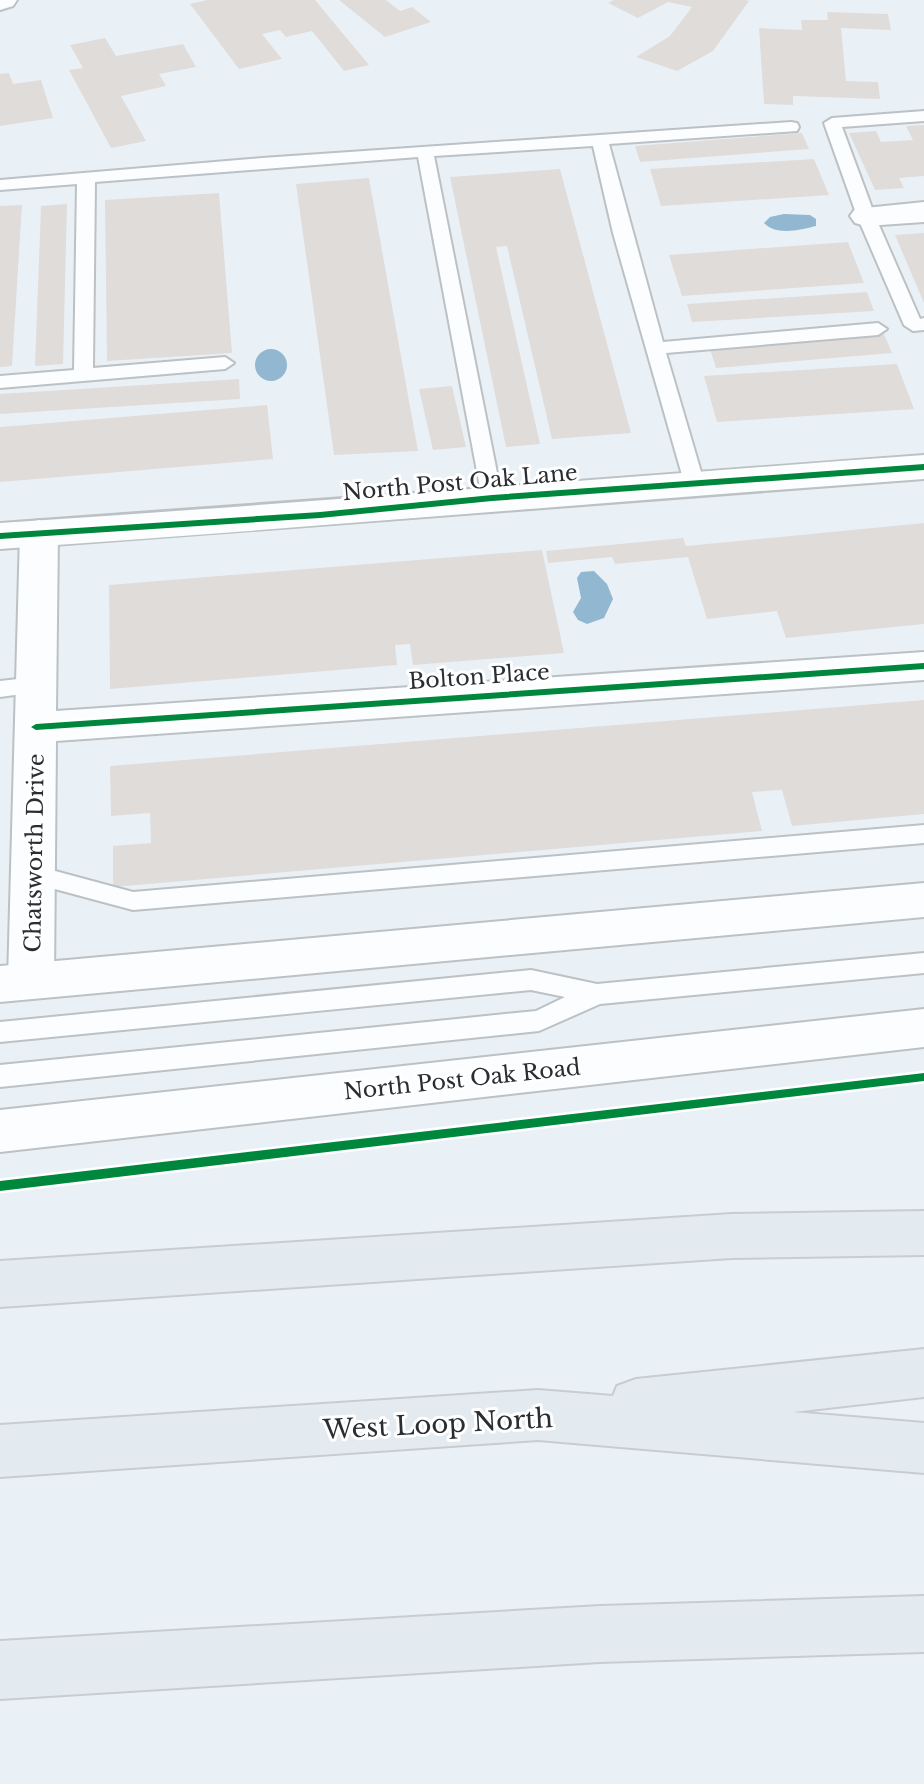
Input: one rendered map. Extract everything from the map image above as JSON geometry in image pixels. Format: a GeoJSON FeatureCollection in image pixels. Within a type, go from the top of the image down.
{"type":"FeatureCollection","features":[{"type":"Feature","properties":{"kind":"highway"},"geometry":{"type":"LineString","coordinates":[[0,1284],[732,1236],[924,1233]]}},
{"type":"Feature","properties":{"kind":"highway"},"geometry":{"type":"LineString","coordinates":[[538,1415],[924,1373]]}},
{"type":"Feature","properties":{"kind":"highway","name":"West Loop North"},"geometry":{"type":"LineString","coordinates":[[0,1451],[538,1415],[924,1448]]}},
{"type":"Feature","properties":{"kind":"highway"},"geometry":{"type":"LineString","coordinates":[[0,1670],[600,1634],[924,1624]]}},
{"type":"Feature","properties":{"kind":"street"},"geometry":{"type":"LineString","coordinates":[[866,216],[924,212]]}},
{"type":"Feature","properties":{"kind":"street","name":"North Post Oak Lane"},"geometry":{"type":"LineString","coordinates":[[20,535],[320,515],[492,498],[924,467]]}},
{"type":"Feature","properties":{"kind":"street","name":"Chatsworth Drive"},"geometry":{"type":"LineString","coordinates":[[16,983],[33,874],[36,727],[18,687],[20,535]]}},
{"type":"Feature","properties":{"kind":"street","name":"Bolton Place"},"geometry":{"type":"LineString","coordinates":[[36,727],[924,666]]}},
{"type":"Feature","properties":{"kind":"street"},"geometry":{"type":"LineString","coordinates":[[16,983],[924,900]]}},
{"type":"Feature","properties":{"kind":"street","name":"North Post Oak Road"},"geometry":{"type":"LineString","coordinates":[[0,1131],[924,1028]]}},
{"type":"Feature","properties":{"kind":"lane"},"geometry":{"type":"LineString","coordinates":[[924,116],[832,123],[866,216],[913,325],[924,324]]}},
{"type":"Feature","properties":{"kind":"lane"},"geometry":{"type":"LineString","coordinates":[[0,185],[791,127]]}},
{"type":"Feature","properties":{"kind":"lane"},"geometry":{"type":"LineString","coordinates":[[600,141],[622,233],[694,482]]}},
{"type":"Feature","properties":{"kind":"lane"},"geometry":{"type":"LineString","coordinates":[[425,152],[492,498]]}},
{"type":"Feature","properties":{"kind":"lane"},"geometry":{"type":"LineString","coordinates":[[83,374],[86,178]]}},
{"type":"Feature","properties":{"kind":"lane"},"geometry":{"type":"LineString","coordinates":[[657,348],[878,329]]}},
{"type":"Feature","properties":{"kind":"lane"},"geometry":{"type":"LineString","coordinates":[[0,382],[225,363]]}},
{"type":"Feature","properties":{"kind":"lane"},"geometry":{"type":"LineString","coordinates":[[33,874],[133,901],[924,834]]}},
{"type":"Feature","properties":{"kind":"lane"},"geometry":{"type":"LineString","coordinates":[[0,1032],[531,980],[597,994],[924,963]]}},
{"type":"Feature","properties":{"kind":"lane"},"geometry":{"type":"LineString","coordinates":[[0,1076],[539,1021],[597,994]]}},
{"type":"Feature","properties":{"kind":"water"},"geometry":{"type":"Polygon","coordinates":[[[810,215],[816,219],[816,226],[782,231],[764,223],[770,217],[810,215]]]}},
{"type":"Feature","properties":{"kind":"water"},"geometry":{"type":"Polygon","coordinates":[[[271,349],[283,353],[287,365],[283,377],[271,381],[259,377],[255,365],[259,353],[271,349]]]}},
{"type":"Feature","properties":{"kind":"water"},"geometry":{"type":"Polygon","coordinates":[[[594,571],[607,584],[613,599],[604,618],[587,624],[578,620],[573,612],[581,598],[577,578],[581,572],[594,571]]]}},
{"type":"Feature","properties":{"kind":"building"},"geometry":{"type":"Polygon","coordinates":[[[207,0],[315,0],[369,65],[344,71],[312,31],[286,37],[280,30],[262,34],[282,59],[239,69],[190,4],[207,0]]]}},
{"type":"Feature","properties":{"kind":"building"},"geometry":{"type":"Polygon","coordinates":[[[339,0],[386,0],[400,11],[412,7],[431,22],[385,37],[339,0]]]}},
{"type":"Feature","properties":{"kind":"building"},"geometry":{"type":"Polygon","coordinates":[[[614,0],[749,1],[713,51],[677,71],[636,57],[670,36],[692,7],[668,2],[638,18],[608,3],[614,0]]]}},
{"type":"Feature","properties":{"kind":"building"},"geometry":{"type":"Polygon","coordinates":[[[827,12],[888,14],[891,30],[841,28],[846,81],[878,82],[880,99],[793,96],[793,105],[764,104],[759,28],[802,30],[801,20],[828,20],[827,12]]]}},
{"type":"Feature","properties":{"kind":"building"},"geometry":{"type":"Polygon","coordinates":[[[105,38],[116,56],[183,44],[196,67],[159,74],[166,86],[121,96],[146,141],[111,148],[69,70],[83,68],[70,45],[105,38]]]}},
{"type":"Feature","properties":{"kind":"building"},"geometry":{"type":"Polygon","coordinates":[[[9,73],[13,84],[41,80],[53,118],[0,126],[0,74],[9,73]]]}},
{"type":"Feature","properties":{"kind":"building"},"geometry":{"type":"Polygon","coordinates":[[[924,125],[924,176],[899,178],[904,188],[875,190],[849,133],[876,131],[881,142],[913,140],[906,126],[924,125]]]}},
{"type":"Feature","properties":{"kind":"building"},"geometry":{"type":"Polygon","coordinates":[[[802,133],[809,149],[640,162],[635,146],[802,133]]]}},
{"type":"Feature","properties":{"kind":"building"},"geometry":{"type":"Polygon","coordinates":[[[814,159],[829,195],[661,206],[650,169],[814,159]]]}},
{"type":"Feature","properties":{"kind":"building"},"geometry":{"type":"Polygon","coordinates":[[[560,169],[631,433],[552,439],[507,246],[496,247],[540,444],[506,447],[450,177],[560,169]]]}},
{"type":"Feature","properties":{"kind":"building"},"geometry":{"type":"Polygon","coordinates":[[[369,178],[418,451],[334,455],[296,184],[369,178]]]}},
{"type":"Feature","properties":{"kind":"building"},"geometry":{"type":"Polygon","coordinates":[[[219,193],[232,353],[107,361],[105,200],[219,193]]]}},
{"type":"Feature","properties":{"kind":"building"},"geometry":{"type":"Polygon","coordinates":[[[67,204],[63,364],[35,366],[41,206],[67,204]]]}},
{"type":"Feature","properties":{"kind":"building"},"geometry":{"type":"Polygon","coordinates":[[[22,205],[12,366],[0,367],[0,206],[22,205]]]}},
{"type":"Feature","properties":{"kind":"building"},"geometry":{"type":"Polygon","coordinates":[[[924,233],[924,303],[895,235],[924,233]]]}},
{"type":"Feature","properties":{"kind":"building"},"geometry":{"type":"Polygon","coordinates":[[[848,242],[864,283],[682,296],[669,255],[848,242]]]}},
{"type":"Feature","properties":{"kind":"building"},"geometry":{"type":"Polygon","coordinates":[[[867,292],[874,311],[692,322],[687,304],[867,292]]]}},
{"type":"Feature","properties":{"kind":"building"},"geometry":{"type":"Polygon","coordinates":[[[884,334],[892,353],[716,368],[710,349],[884,334]]]}},
{"type":"Feature","properties":{"kind":"building"},"geometry":{"type":"Polygon","coordinates":[[[897,364],[914,409],[717,422],[704,376],[897,364]]]}},
{"type":"Feature","properties":{"kind":"building"},"geometry":{"type":"Polygon","coordinates":[[[239,379],[240,399],[0,414],[0,394],[239,379]]]}},
{"type":"Feature","properties":{"kind":"building"},"geometry":{"type":"Polygon","coordinates":[[[452,386],[466,447],[433,450],[419,389],[452,386]]]}},
{"type":"Feature","properties":{"kind":"building"},"geometry":{"type":"Polygon","coordinates":[[[267,405],[273,459],[0,482],[0,427],[267,405]]]}},
{"type":"Feature","properties":{"kind":"building"},"geometry":{"type":"Polygon","coordinates":[[[924,523],[924,624],[786,638],[777,611],[707,619],[688,557],[615,564],[612,557],[548,563],[546,551],[683,538],[686,546],[924,523]]]}},
{"type":"Feature","properties":{"kind":"building"},"geometry":{"type":"Polygon","coordinates":[[[542,550],[564,653],[413,665],[410,644],[395,645],[397,665],[110,689],[109,585],[542,550]]]}},
{"type":"Feature","properties":{"kind":"building"},"geometry":{"type":"Polygon","coordinates":[[[924,700],[924,814],[792,826],[782,790],[752,792],[762,831],[113,887],[113,846],[151,843],[150,813],[111,816],[110,766],[924,700]]]}},
{"type":"Feature","properties":{"kind":"cycle path"},"geometry":{"type":"LineString","coordinates":[[0,536],[320,515],[492,498],[924,467]]}},
{"type":"Feature","properties":{"kind":"cycle path"},"geometry":{"type":"LineString","coordinates":[[36,727],[924,666]]}},
{"type":"Feature","properties":{"kind":"cycle path"},"geometry":{"type":"LineString","coordinates":[[0,1186],[924,1077]]}}]}
